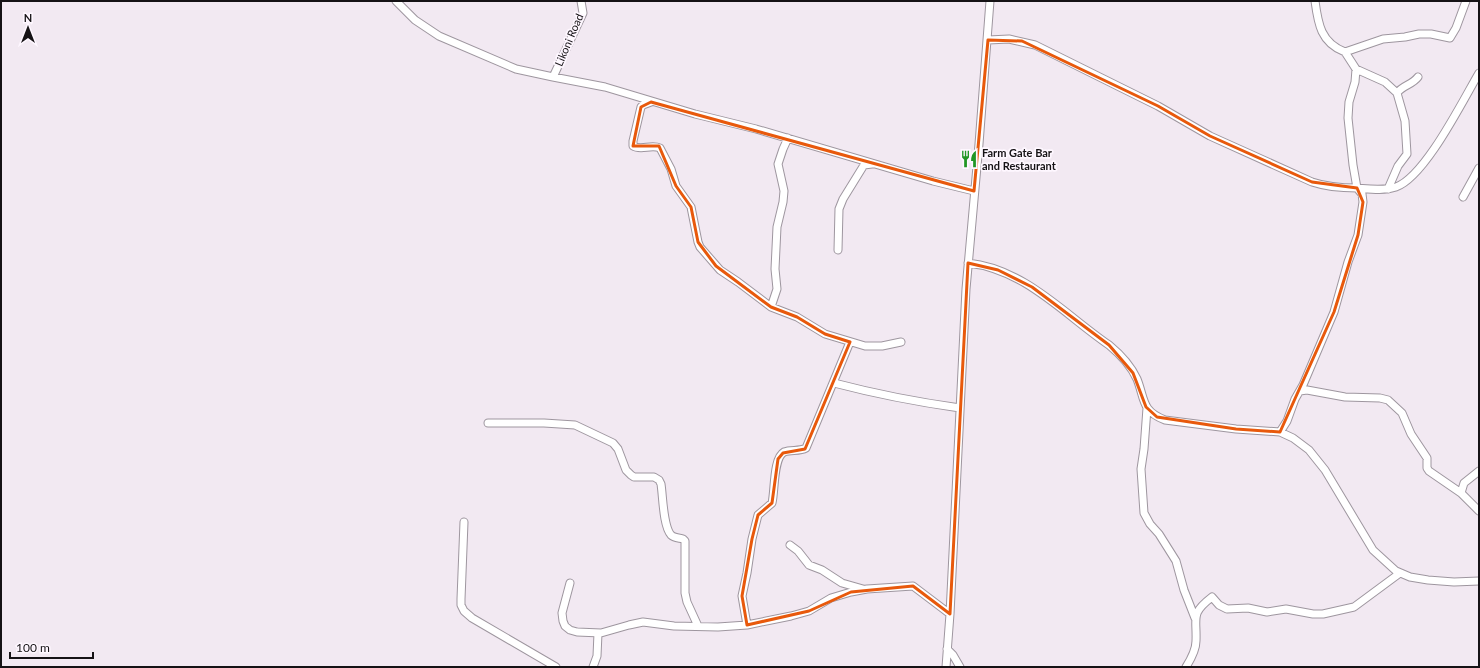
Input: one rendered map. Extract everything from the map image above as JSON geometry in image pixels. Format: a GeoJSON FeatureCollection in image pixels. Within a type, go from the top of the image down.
{"type":"FeatureCollection","features":[{"type":"Feature","properties":{"kind":"street"},"geometry":{"type":"LineString","coordinates":[[396,1],[415,20],[439,36],[516,69],[605,87],[651,102],[788,138],[933,182],[974,191]]}},
{"type":"Feature","properties":{"kind":"street","name":"Likoni Road"},"geometry":{"type":"LineString","coordinates":[[553,77],[583,13],[580,1]]}},
{"type":"Feature","properties":{"kind":"street"},"geometry":{"type":"LineString","coordinates":[[946,667],[966,289],[988,40],[990,1]]}},
{"type":"Feature","properties":{"kind":"street"},"geometry":{"type":"LineString","coordinates":[[1315,1],[1319,23],[1324,36],[1330,44],[1344,52],[1356,69],[1385,82],[1397,93],[1405,121],[1407,154],[1398,166],[1388,189]]}},
{"type":"Feature","properties":{"kind":"street"},"geometry":{"type":"LineString","coordinates":[[1344,52],[1383,39],[1420,34],[1431,34],[1450,38],[1456,28],[1466,1]]}},
{"type":"Feature","properties":{"kind":"street"},"geometry":{"type":"LineString","coordinates":[[988,40],[1009,39],[1035,45],[1158,106],[1210,136],[1323,186],[1388,189],[1401,185],[1416,173],[1425,162],[1479,73]]}},
{"type":"Feature","properties":{"kind":"street"},"geometry":{"type":"LineString","coordinates":[[1280,432],[1287,421],[1295,399],[1303,389],[1334,312],[1348,262],[1358,234],[1363,202],[1362,194],[1357,188],[1348,118],[1349,102],[1356,69]]}},
{"type":"Feature","properties":{"kind":"street"},"geometry":{"type":"LineString","coordinates":[[1397,93],[1404,86],[1414,82],[1418,77]]}},
{"type":"Feature","properties":{"kind":"street"},"geometry":{"type":"LineString","coordinates":[[651,102],[641,107],[633,146],[637,148],[656,146],[660,148],[671,169],[676,186],[691,207],[700,247],[720,270],[771,307],[797,317],[825,334],[865,346],[882,346],[901,342]]}},
{"type":"Feature","properties":{"kind":"street"},"geometry":{"type":"LineString","coordinates":[[771,307],[777,289],[775,269],[777,227],[784,191],[778,164],[788,138]]}},
{"type":"Feature","properties":{"kind":"street"},"geometry":{"type":"LineString","coordinates":[[838,250],[839,209],[843,199],[864,165],[873,163]]}},
{"type":"Feature","properties":{"kind":"street"},"geometry":{"type":"LineString","coordinates":[[1463,197],[1479,168]]}},
{"type":"Feature","properties":{"kind":"street"},"geometry":{"type":"LineString","coordinates":[[1363,202],[1374,189]]}},
{"type":"Feature","properties":{"kind":"street"},"geometry":{"type":"LineString","coordinates":[[968,263],[991,267],[1032,287],[1109,345],[1118,353],[1134,373],[1147,408],[1150,412],[1165,420],[1236,429],[1280,432],[1298,441],[1312,453],[1328,474],[1373,550],[1386,563],[1400,573],[1410,577],[1428,580],[1454,582],[1479,581]]}},
{"type":"Feature","properties":{"kind":"street"},"geometry":{"type":"LineString","coordinates":[[747,625],[742,596],[748,573],[752,539],[758,515],[772,503],[778,459],[783,453],[806,448],[850,342]]}},
{"type":"Feature","properties":{"kind":"street"},"geometry":{"type":"LineString","coordinates":[[834,383],[919,403],[960,408]]}},
{"type":"Feature","properties":{"kind":"street"},"geometry":{"type":"LineString","coordinates":[[1303,389],[1345,397],[1380,398],[1388,400],[1402,413],[1411,434],[1427,458],[1427,468],[1429,471],[1461,493],[1479,511]]}},
{"type":"Feature","properties":{"kind":"street"},"geometry":{"type":"LineString","coordinates":[[1147,408],[1141,469],[1144,513],[1176,561],[1184,590],[1195,618],[1196,642],[1194,651],[1186,667]]}},
{"type":"Feature","properties":{"kind":"street"},"geometry":{"type":"LineString","coordinates":[[488,423],[544,423],[575,425],[613,443],[618,449],[626,470],[634,477],[654,478],[659,480],[662,484],[666,521],[670,533],[672,536],[685,541],[685,593],[687,602],[698,626]]}},
{"type":"Feature","properties":{"kind":"street"},"geometry":{"type":"LineString","coordinates":[[1461,493],[1464,483],[1479,471]]}},
{"type":"Feature","properties":{"kind":"street"},"geometry":{"type":"LineString","coordinates":[[464,522],[461,599],[461,605],[464,611],[483,625],[556,667]]}},
{"type":"Feature","properties":{"kind":"street"},"geometry":{"type":"LineString","coordinates":[[790,544],[798,551],[809,565],[822,570],[842,583],[865,589]]}},
{"type":"Feature","properties":{"kind":"street"},"geometry":{"type":"LineString","coordinates":[[1195,618],[1202,605],[1212,597],[1219,606],[1227,609],[1248,608],[1267,612],[1286,609],[1318,615],[1347,610],[1361,603],[1400,573]]}},
{"type":"Feature","properties":{"kind":"street"},"geometry":{"type":"LineString","coordinates":[[570,583],[562,613],[563,621],[565,626],[570,630],[577,632],[598,633],[639,623],[674,626],[718,627],[747,625],[809,611],[831,598],[851,592],[865,589],[913,586],[950,614]]}},
{"type":"Feature","properties":{"kind":"street"},"geometry":{"type":"LineString","coordinates":[[593,667],[597,656],[598,633]]}},
{"type":"Feature","properties":{"kind":"street"},"geometry":{"type":"LineString","coordinates":[[947,649],[960,667]]}},
{"type":"Feature","properties":{"kind":"highlighted area"},"geometry":{"type":"Polygon","coordinates":[[[988,40],[1022,41],[1158,106],[1210,136],[1312,182],[1357,188],[1363,202],[1358,235],[1334,312],[1280,432],[1236,429],[1157,417],[1146,407],[1133,373],[1109,345],[1032,287],[998,270],[968,263],[950,614],[913,586],[851,592],[809,611],[747,625],[742,596],[752,539],[758,515],[772,503],[778,459],[783,453],[805,449],[850,342],[825,334],[797,317],[771,307],[716,266],[698,242],[691,207],[676,186],[659,146],[633,146],[641,107],[651,102],[974,191],[988,40]]]}},
{"type":"Feature","properties":{"kind":"place","name":"Farm Gate Bar and Restaurant"},"geometry":{"type":"Point","coordinates":[969,159]}}]}
